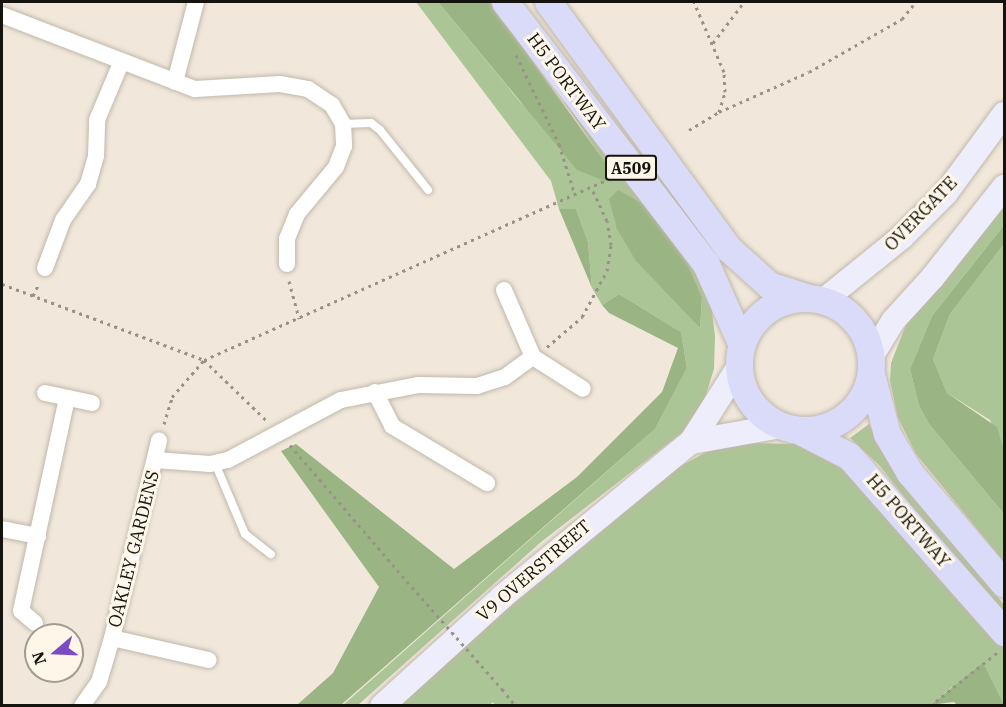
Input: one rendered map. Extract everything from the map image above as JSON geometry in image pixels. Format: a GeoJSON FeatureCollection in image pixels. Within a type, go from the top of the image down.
{"type":"FeatureCollection","features":[{"type":"Feature","properties":{"kind":"main road","name":"H5 PORTWAY"},"geometry":{"type":"LineString","coordinates":[[505,2],[706,264],[740,356]]}},
{"type":"Feature","properties":{"kind":"main road","name":"H5 PORTWAY"},"geometry":{"type":"LineString","coordinates":[[548,2],[729,249],[769,285],[815,298]]}},
{"type":"Feature","properties":{"kind":"main road"},"geometry":{"type":"LineString","coordinates":[[740,356],[751,324],[766,309],[785,300],[815,298]]}},
{"type":"Feature","properties":{"kind":"main road","name":"A509"},"geometry":{"type":"LineString","coordinates":[[815,298],[856,321],[871,365]]}},
{"type":"Feature","properties":{"kind":"main road","name":"A509"},"geometry":{"type":"LineString","coordinates":[[740,356],[751,403],[789,428]]}},
{"type":"Feature","properties":{"kind":"main road","name":"H5 PORTWAY"},"geometry":{"type":"LineString","coordinates":[[871,365],[887,434],[910,473],[1005,584]]}},
{"type":"Feature","properties":{"kind":"main road"},"geometry":{"type":"LineString","coordinates":[[789,428],[818,429],[845,416],[865,393],[871,365]]}},
{"type":"Feature","properties":{"kind":"main road","name":"H5 PORTWAY"},"geometry":{"type":"LineString","coordinates":[[789,428],[849,456],[1005,632]]}},
{"type":"Feature","properties":{"kind":"street"},"geometry":{"type":"LineString","coordinates":[[176,82],[196,2]]}},
{"type":"Feature","properties":{"kind":"street"},"geometry":{"type":"LineString","coordinates":[[2,15],[121,63],[195,89],[280,84],[308,89],[332,105],[343,124],[344,146],[336,167],[297,214],[291,231],[287,264]]}},
{"type":"Feature","properties":{"kind":"street"},"geometry":{"type":"LineString","coordinates":[[45,268],[63,220],[88,184],[96,156],[98,120],[121,63]]}},
{"type":"Feature","properties":{"kind":"street","name":"OVERGATE"},"geometry":{"type":"LineString","coordinates":[[815,298],[902,237],[946,193],[1005,114]]}},
{"type":"Feature","properties":{"kind":"street"},"geometry":{"type":"LineString","coordinates":[[871,365],[893,321],[933,278],[1005,187]]}},
{"type":"Feature","properties":{"kind":"street"},"geometry":{"type":"LineString","coordinates":[[504,290],[533,357],[583,389]]}},
{"type":"Feature","properties":{"kind":"street","name":"V9 OVERSTREET"},"geometry":{"type":"LineString","coordinates":[[382,705],[511,589],[691,442],[740,356]]}},
{"type":"Feature","properties":{"kind":"street","name":"OAKLEY GARDENS"},"geometry":{"type":"LineString","coordinates":[[155,460],[215,463],[244,453],[341,400],[418,385],[477,386],[505,377],[533,357]]}},
{"type":"Feature","properties":{"kind":"street"},"geometry":{"type":"LineString","coordinates":[[375,392],[392,426],[487,483]]}},
{"type":"Feature","properties":{"kind":"street"},"geometry":{"type":"LineString","coordinates":[[45,393],[92,403]]}},
{"type":"Feature","properties":{"kind":"street"},"geometry":{"type":"LineString","coordinates":[[34,623],[21,611],[67,398]]}},
{"type":"Feature","properties":{"kind":"street","name":"V9 OVERSTREET"},"geometry":{"type":"LineString","coordinates":[[691,442],[789,428]]}},
{"type":"Feature","properties":{"kind":"street","name":"OAKLEY GARDENS"},"geometry":{"type":"LineString","coordinates":[[82,705],[99,682],[112,638],[159,441]]}},
{"type":"Feature","properties":{"kind":"street"},"geometry":{"type":"LineString","coordinates":[[2,529],[38,536]]}},
{"type":"Feature","properties":{"kind":"street","name":"OAKLEY GARDENS"},"geometry":{"type":"LineString","coordinates":[[112,638],[209,660]]}},
{"type":"Feature","properties":{"kind":"lane"},"geometry":{"type":"LineString","coordinates":[[343,124],[370,123],[380,130],[428,190]]}},
{"type":"Feature","properties":{"kind":"lane"},"geometry":{"type":"LineString","coordinates":[[215,463],[245,534],[271,554]]}},
{"type":"Feature","properties":{"kind":"path"},"geometry":{"type":"LineString","coordinates":[[694,2],[713,42],[725,82],[719,112]]}},
{"type":"Feature","properties":{"kind":"path"},"geometry":{"type":"LineString","coordinates":[[713,42],[744,2]]}},
{"type":"Feature","properties":{"kind":"path"},"geometry":{"type":"LineString","coordinates":[[689,130],[719,112],[809,72],[902,19],[916,2]]}},
{"type":"Feature","properties":{"kind":"path"},"geometry":{"type":"LineString","coordinates":[[510,46],[559,144],[574,192]]}},
{"type":"Feature","properties":{"kind":"path"},"geometry":{"type":"LineString","coordinates":[[159,441],[172,397],[204,360],[299,319],[574,192],[592,189],[615,176]]}},
{"type":"Feature","properties":{"kind":"path"},"geometry":{"type":"LineString","coordinates":[[533,357],[582,317],[607,271],[611,245],[607,222],[592,189]]}},
{"type":"Feature","properties":{"kind":"path"},"geometry":{"type":"LineString","coordinates":[[287,264],[290,292],[299,319]]}},
{"type":"Feature","properties":{"kind":"path"},"geometry":{"type":"LineString","coordinates":[[2,284],[204,360],[279,432],[516,705]]}},
{"type":"Feature","properties":{"kind":"path"},"geometry":{"type":"LineString","coordinates":[[930,705],[1005,648]]}},
{"type":"Feature","properties":{"kind":"green space"},"geometry":{"type":"Polygon","coordinates":[[[416,2],[438,2],[521,103],[614,176],[543,71],[485,2],[505,2],[706,264],[715,336],[714,369],[704,401],[683,432],[541,542],[358,705],[342,706],[655,429],[687,368],[681,332],[619,294],[602,305],[592,288],[588,242],[576,209],[559,209],[551,181],[416,2]],[[702,298],[684,310],[700,328],[702,298]]]}},
{"type":"Feature","properties":{"kind":"green space"},"geometry":{"type":"Polygon","coordinates":[[[438,2],[490,2],[615,176],[605,181],[577,170],[438,2]]]}},
{"type":"Feature","properties":{"kind":"green space"},"geometry":{"type":"Polygon","coordinates":[[[618,190],[647,206],[687,263],[702,298],[700,328],[636,261],[617,229],[609,199],[618,190]]]}},
{"type":"Feature","properties":{"kind":"green space"},"geometry":{"type":"Polygon","coordinates":[[[1004,199],[1004,225],[932,316],[910,369],[919,406],[929,424],[1004,514],[1004,562],[916,454],[898,418],[890,381],[891,363],[909,317],[1004,199]]]}},
{"type":"Feature","properties":{"kind":"green space"},"geometry":{"type":"Polygon","coordinates":[[[559,209],[576,209],[588,242],[592,288],[559,209]]]}},
{"type":"Feature","properties":{"kind":"green space"},"geometry":{"type":"Polygon","coordinates":[[[1004,225],[1004,244],[950,314],[933,359],[947,393],[997,427],[1004,451],[1004,514],[929,424],[919,406],[910,369],[932,316],[1004,225]]]}},
{"type":"Feature","properties":{"kind":"green space"},"geometry":{"type":"Polygon","coordinates":[[[1004,244],[1004,451],[990,420],[947,393],[933,359],[950,314],[1004,244]]]}},
{"type":"Feature","properties":{"kind":"green space"},"geometry":{"type":"Polygon","coordinates":[[[619,294],[681,332],[687,368],[655,429],[341,705],[297,705],[333,673],[379,587],[281,451],[296,444],[454,569],[577,477],[662,392],[678,348],[609,313],[602,305],[619,294]]]}},
{"type":"Feature","properties":{"kind":"green space"},"geometry":{"type":"Polygon","coordinates":[[[869,424],[887,458],[1004,605],[1004,622],[879,465],[850,438],[869,424]]]}},
{"type":"Feature","properties":{"kind":"green space"},"geometry":{"type":"Polygon","coordinates":[[[746,443],[795,444],[883,490],[1004,631],[1004,705],[952,687],[930,705],[495,706],[493,702],[489,706],[393,706],[656,480],[706,452],[746,443]]]}},
{"type":"Feature","properties":{"kind":"green space"},"geometry":{"type":"Polygon","coordinates":[[[983,663],[1004,705],[957,705],[954,702],[930,705],[983,663]]]}}]}
